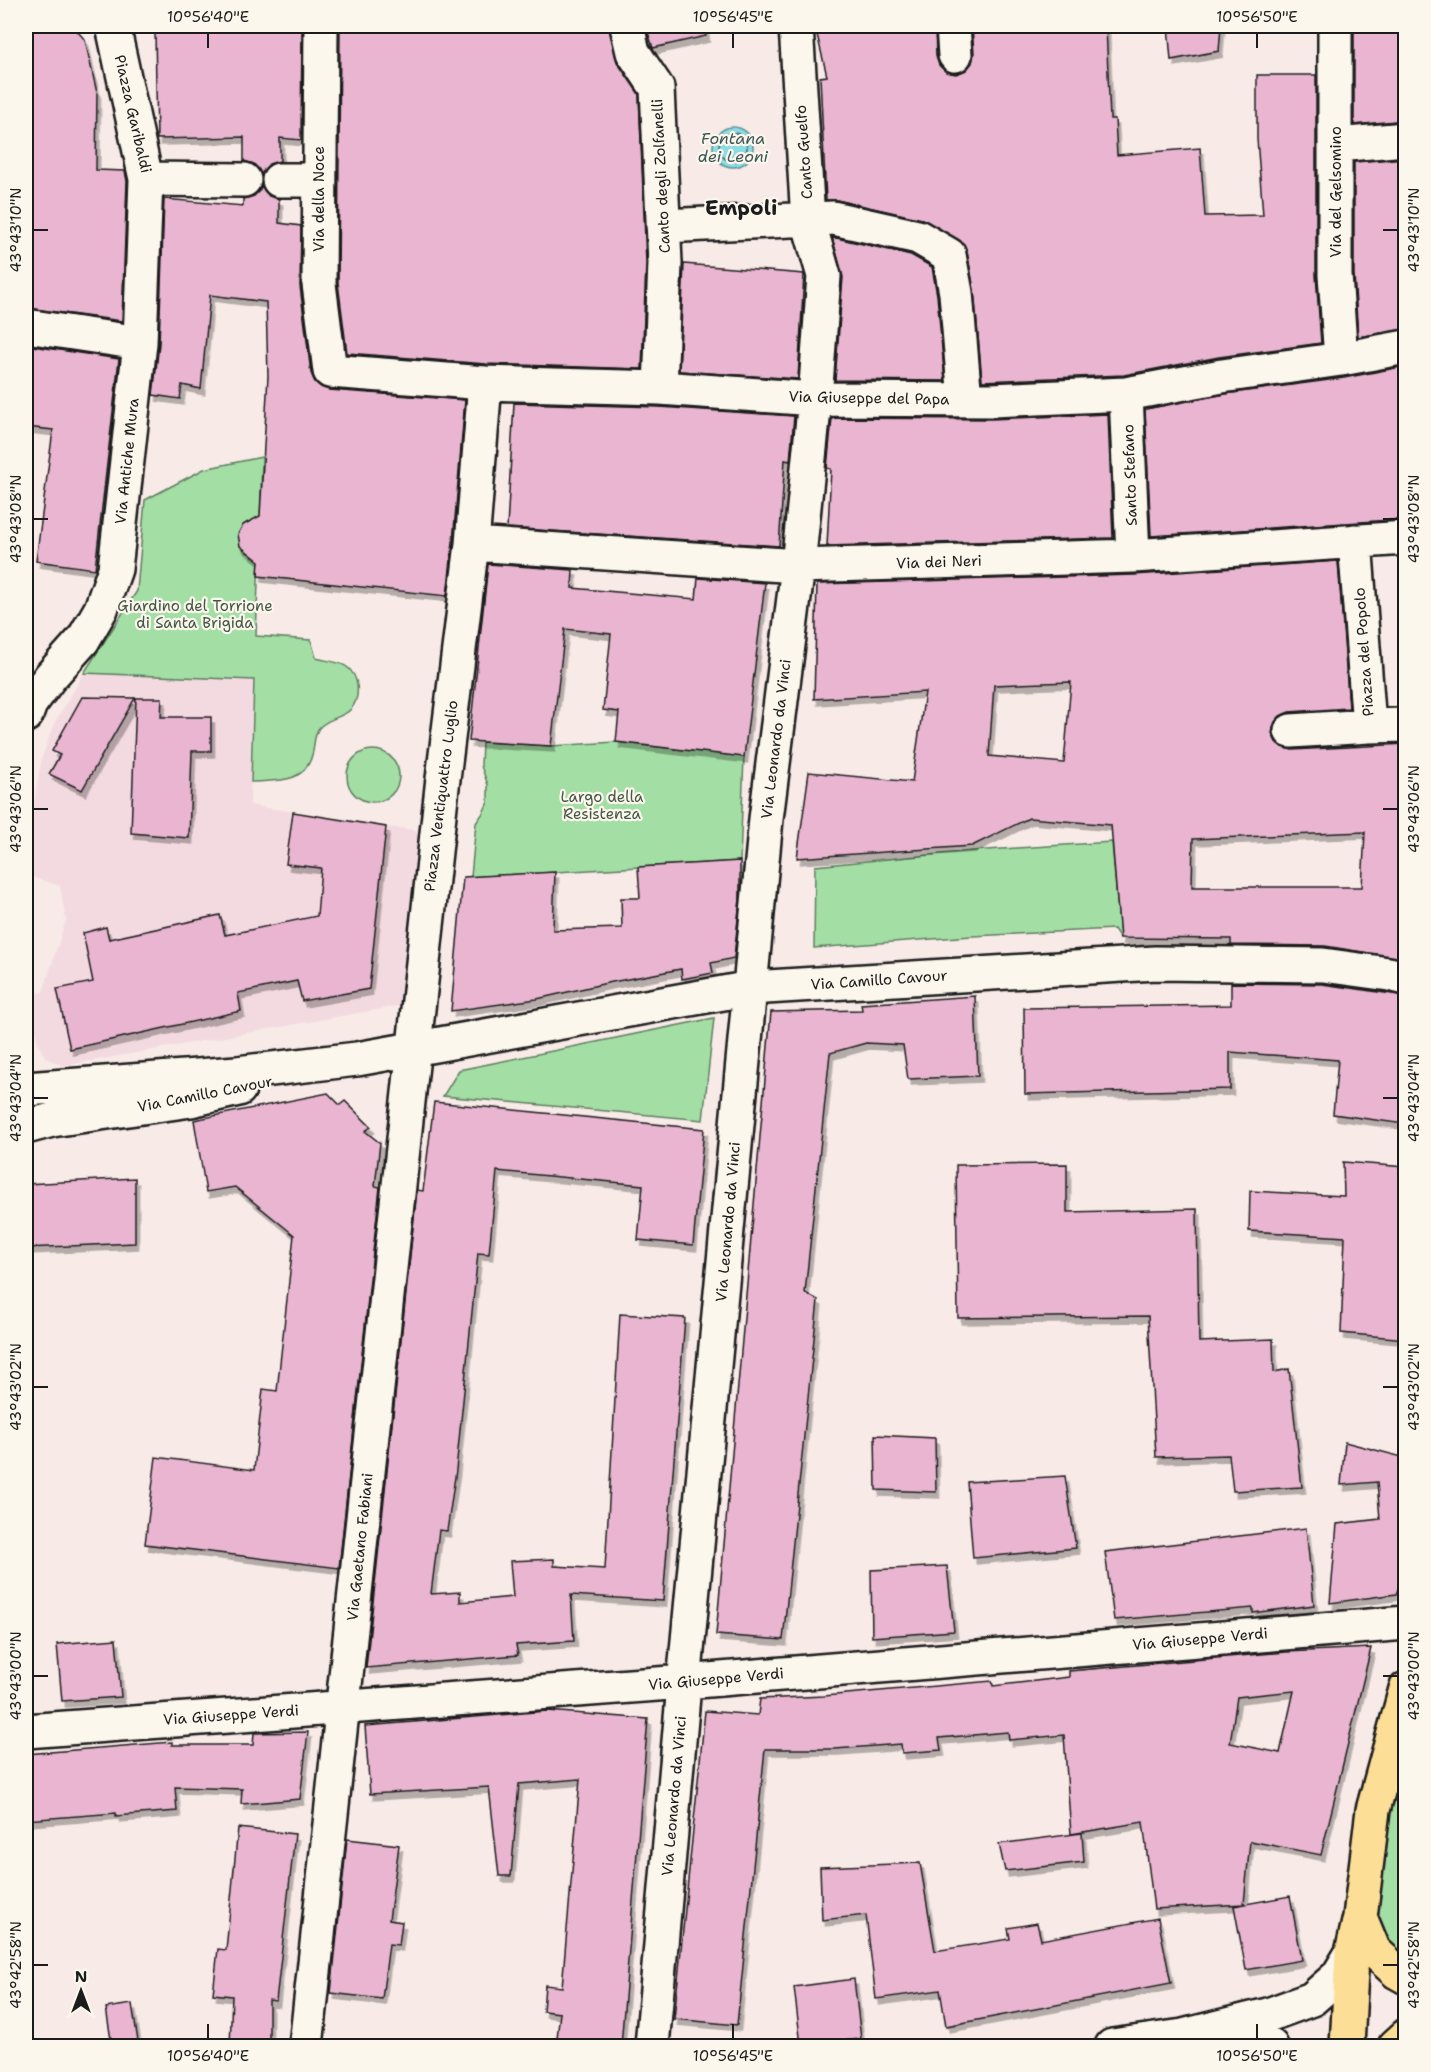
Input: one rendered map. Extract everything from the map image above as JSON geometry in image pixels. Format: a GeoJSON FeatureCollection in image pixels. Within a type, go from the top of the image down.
{"type":"FeatureCollection","features":[{"type":"Feature","properties":{"kind":"main road"},"geometry":{"type":"LineString","coordinates":[[1347,2046],[1352,1953],[1361,1907],[1373,1810],[1406,1689]]}},
{"type":"Feature","properties":{"kind":"main road"},"geometry":{"type":"LineString","coordinates":[[1361,1907],[1374,1951],[1406,1977]]}},
{"type":"Feature","properties":{"kind":"main road"},"geometry":{"type":"LineString","coordinates":[[1395,2046],[1406,2036]]}},
{"type":"Feature","properties":{"kind":"street","name":"Piazza Garibaldi"},"geometry":{"type":"LineString","coordinates":[[113,26],[146,179],[240,180]]}},
{"type":"Feature","properties":{"kind":"street","name":"Via della Noce"},"geometry":{"type":"LineString","coordinates":[[321,26],[319,284],[330,371]]}},
{"type":"Feature","properties":{"kind":"street","name":"Canto degli Zolfanelli"},"geometry":{"type":"LineString","coordinates":[[627,26],[633,52],[657,88],[665,263],[660,388]]}},
{"type":"Feature","properties":{"kind":"street","name":"Canto Guelfo"},"geometry":{"type":"LineString","coordinates":[[796,26],[808,220],[824,276]]}},
{"type":"Feature","properties":{"kind":"street","name":"Via del Gelsomino"},"geometry":{"type":"LineString","coordinates":[[1335,26],[1335,275],[1341,359]]}},
{"type":"Feature","properties":{"kind":"street"},"geometry":{"type":"LineString","coordinates":[[1336,145],[1406,140]]}},
{"type":"Feature","properties":{"kind":"street","name":"Via Antiche Mura"},"geometry":{"type":"LineString","coordinates":[[27,707],[50,676],[83,640],[101,609],[115,569],[140,343],[146,179]]}},
{"type":"Feature","properties":{"kind":"street"},"geometry":{"type":"LineString","coordinates":[[279,180],[319,180]]}},
{"type":"Feature","properties":{"kind":"street"},"geometry":{"type":"LineString","coordinates":[[663,226],[833,218],[918,237],[949,255],[956,293],[965,400]]}},
{"type":"Feature","properties":{"kind":"street","name":"Via Leonardo da Vinci"},"geometry":{"type":"LineString","coordinates":[[652,2046],[684,1682],[766,819],[798,566],[815,399],[824,276]]}},
{"type":"Feature","properties":{"kind":"street"},"geometry":{"type":"LineString","coordinates":[[26,326],[140,343]]}},
{"type":"Feature","properties":{"kind":"street","name":"Via Giuseppe del Papa"},"geometry":{"type":"LineString","coordinates":[[330,371],[485,384],[660,388],[815,399],[965,400],[1126,394],[1222,376],[1406,347]]}},
{"type":"Feature","properties":{"kind":"street","name":"Piazza Ventiquattro Luglio"},"geometry":{"type":"LineString","coordinates":[[414,1047],[442,787],[472,544],[485,384]]}},
{"type":"Feature","properties":{"kind":"street","name":"Santo Stefano"},"geometry":{"type":"LineString","coordinates":[[1126,394],[1133,556]]}},
{"type":"Feature","properties":{"kind":"street","name":"Via dei Neri"},"geometry":{"type":"LineString","coordinates":[[472,544],[798,566],[1133,556],[1406,538]]}},
{"type":"Feature","properties":{"kind":"street","name":"Piazza del Popolo"},"geometry":{"type":"LineString","coordinates":[[1356,541],[1370,726],[1406,725]]}},
{"type":"Feature","properties":{"kind":"street"},"geometry":{"type":"LineString","coordinates":[[1291,731],[1370,726]]}},
{"type":"Feature","properties":{"kind":"street","name":"Via Camillo Cavour"},"geometry":{"type":"LineString","coordinates":[[39,1124],[191,1100],[414,1047],[751,988],[1155,963],[1323,965],[1406,978]]}},
{"type":"Feature","properties":{"kind":"street","name":"Via Gaetano Fabiani"},"geometry":{"type":"LineString","coordinates":[[306,2046],[414,1047]]}},
{"type":"Feature","properties":{"kind":"street","name":"Via Camillo Cavour"},"geometry":{"type":"LineString","coordinates":[[39,1124],[27,1089],[237,1073],[357,1059]]}},
{"type":"Feature","properties":{"kind":"street","name":"Via Camillo Cavour"},"geometry":{"type":"LineString","coordinates":[[39,1124],[117,1100],[237,1073]]}},
{"type":"Feature","properties":{"kind":"street","name":"Via Giuseppe Verdi"},"geometry":{"type":"LineString","coordinates":[[26,1731],[684,1682],[1406,1623]]}},
{"type":"Feature","properties":{"kind":"street"},"geometry":{"type":"LineString","coordinates":[[1112,2046],[1183,2036],[1268,2015],[1312,1999],[1338,1976],[1352,1953]]}},
{"type":"Feature","properties":{"kind":"street"},"geometry":{"type":"LineString","coordinates":[[1183,2036],[1249,2037],[1271,2046]]}},
{"type":"Feature","properties":{"kind":"shaded area"},"geometry":{"type":"Polygon","coordinates":[[[84,673],[254,680],[250,805],[423,831],[408,1004],[63,1066],[45,1057],[37,1040],[27,995],[43,992],[66,920],[60,886],[26,875],[26,849],[42,757],[53,726],[84,673]]]}},
{"type":"Feature","properties":{"kind":"green space","name":"Giardino del Torrione di Santa Brigida"},"geometry":{"type":"Polygon","coordinates":[[[262,457],[260,520],[245,524],[240,530],[240,546],[248,553],[259,556],[256,636],[311,640],[316,658],[340,663],[351,671],[356,681],[357,693],[351,709],[319,728],[312,755],[302,772],[288,779],[251,782],[254,680],[84,673],[137,591],[145,500],[204,469],[262,457]]]}},
{"type":"Feature","properties":{"kind":"green space","name":"Largo della Resistenza"},"geometry":{"type":"Polygon","coordinates":[[[482,742],[551,746],[616,742],[744,757],[740,861],[471,877],[476,823],[488,802],[488,785],[481,766],[482,742]]]}},
{"type":"Feature","properties":{"kind":"green space"},"geometry":{"type":"Polygon","coordinates":[[[373,750],[387,754],[395,762],[399,776],[395,790],[387,798],[373,802],[359,798],[351,790],[347,776],[351,762],[359,754],[373,750]]]}},
{"type":"Feature","properties":{"kind":"green space"},"geometry":{"type":"Polygon","coordinates":[[[1112,842],[1120,938],[1114,929],[972,936],[814,948],[815,866],[972,851],[1112,842]]]}},
{"type":"Feature","properties":{"kind":"green space"},"geometry":{"type":"Polygon","coordinates":[[[714,1018],[703,1120],[443,1096],[459,1070],[714,1018]]]}},
{"type":"Feature","properties":{"kind":"green space"},"geometry":{"type":"Polygon","coordinates":[[[1405,1689],[1405,1977],[1362,1898],[1405,1689]]]}},
{"type":"Feature","properties":{"kind":"water","name":"Fontana dei Leoni"},"geometry":{"type":"Polygon","coordinates":[[[733,127],[741,128],[747,133],[752,139],[752,155],[747,161],[741,166],[733,167],[725,166],[719,161],[714,155],[713,147],[714,139],[719,133],[725,128],[733,127]]]}},
{"type":"Feature","properties":{"kind":"building"},"geometry":{"type":"Polygon","coordinates":[[[26,26],[73,26],[85,40],[97,93],[96,170],[125,171],[127,181],[122,321],[26,308],[26,26]]]}},
{"type":"Feature","properties":{"kind":"building"},"geometry":{"type":"Polygon","coordinates":[[[340,26],[609,26],[617,62],[639,94],[646,263],[642,369],[486,364],[347,353],[338,283],[340,26]]]}},
{"type":"Feature","properties":{"kind":"building"},"geometry":{"type":"Polygon","coordinates":[[[646,26],[705,26],[706,36],[653,48],[646,26]]]}},
{"type":"Feature","properties":{"kind":"building"},"geometry":{"type":"Polygon","coordinates":[[[815,26],[935,26],[936,56],[939,65],[946,72],[956,74],[966,70],[972,63],[974,54],[972,26],[1106,26],[1110,119],[1115,119],[1117,155],[1200,148],[1205,216],[1263,215],[1257,139],[1257,75],[1316,75],[1316,275],[1321,343],[1219,357],[1124,375],[982,381],[974,290],[964,244],[922,219],[837,200],[826,200],[820,77],[827,76],[815,26]]]}},
{"type":"Feature","properties":{"kind":"building"},"geometry":{"type":"Polygon","coordinates":[[[1168,26],[1221,26],[1219,51],[1171,60],[1168,26]]]}},
{"type":"Feature","properties":{"kind":"building"},"geometry":{"type":"Polygon","coordinates":[[[1354,26],[1406,26],[1406,120],[1354,125],[1354,26]]]}},
{"type":"Feature","properties":{"kind":"building"},"geometry":{"type":"Polygon","coordinates":[[[302,29],[301,140],[280,138],[280,161],[269,164],[261,175],[254,164],[244,161],[244,137],[157,139],[155,32],[302,29]]]}},
{"type":"Feature","properties":{"kind":"building"},"geometry":{"type":"Polygon","coordinates":[[[1406,158],[1406,236],[1401,237],[1406,294],[1406,329],[1358,337],[1354,274],[1354,162],[1406,158]]]}},
{"type":"Feature","properties":{"kind":"building"},"geometry":{"type":"Polygon","coordinates":[[[261,185],[269,196],[279,199],[279,223],[301,226],[300,286],[311,373],[315,382],[329,390],[465,400],[447,596],[258,576],[259,561],[240,546],[238,534],[243,525],[260,516],[268,376],[266,302],[210,295],[201,389],[182,385],[180,399],[153,395],[159,344],[164,199],[243,206],[243,199],[254,196],[260,190],[261,185]]]}},
{"type":"Feature","properties":{"kind":"building"},"geometry":{"type":"Polygon","coordinates":[[[832,237],[911,255],[932,267],[945,381],[835,380],[843,277],[832,237]]]}},
{"type":"Feature","properties":{"kind":"building"},"geometry":{"type":"Polygon","coordinates":[[[684,264],[804,274],[798,379],[679,371],[684,264]]]}},
{"type":"Feature","properties":{"kind":"building"},"geometry":{"type":"Polygon","coordinates":[[[26,345],[119,359],[95,569],[36,561],[53,430],[26,427],[26,345]]]}},
{"type":"Feature","properties":{"kind":"building"},"geometry":{"type":"Polygon","coordinates":[[[1406,366],[1406,519],[1151,536],[1145,409],[1406,366]]]}},
{"type":"Feature","properties":{"kind":"building"},"geometry":{"type":"Polygon","coordinates":[[[514,403],[659,407],[794,416],[790,461],[785,460],[779,546],[507,528],[514,403]]]}},
{"type":"Feature","properties":{"kind":"building"},"geometry":{"type":"Polygon","coordinates":[[[1108,414],[1113,538],[827,546],[831,469],[827,468],[832,418],[992,419],[1108,414]]]}},
{"type":"Feature","properties":{"kind":"building"},"geometry":{"type":"Polygon","coordinates":[[[1338,561],[1349,708],[1289,712],[1280,716],[1275,722],[1272,733],[1276,742],[1292,750],[1406,744],[1406,959],[1325,946],[1231,945],[1231,939],[1120,938],[1111,825],[1029,818],[972,846],[797,858],[809,772],[912,782],[925,692],[814,699],[817,584],[1134,575],[1338,561]],[[1071,682],[994,685],[989,756],[1064,763],[1071,682]],[[1365,832],[1193,839],[1192,887],[1362,887],[1365,832]]]}},
{"type":"Feature","properties":{"kind":"building"},"geometry":{"type":"Polygon","coordinates":[[[488,564],[573,570],[572,588],[696,599],[698,578],[765,583],[744,757],[616,742],[619,712],[603,710],[611,634],[565,629],[551,746],[469,741],[488,564]]]}},
{"type":"Feature","properties":{"kind":"building"},"geometry":{"type":"Polygon","coordinates":[[[82,697],[135,698],[82,790],[49,774],[60,755],[52,751],[82,697]]]}},
{"type":"Feature","properties":{"kind":"building"},"geometry":{"type":"Polygon","coordinates":[[[136,698],[162,698],[161,717],[211,717],[211,751],[192,751],[189,838],[131,833],[136,698]]]}},
{"type":"Feature","properties":{"kind":"building"},"geometry":{"type":"Polygon","coordinates":[[[293,812],[386,827],[369,989],[302,1001],[297,981],[238,993],[241,1011],[70,1049],[57,989],[93,982],[83,933],[106,927],[109,939],[220,915],[225,935],[317,916],[321,868],[286,864],[293,812]]]}},
{"type":"Feature","properties":{"kind":"building"},"geometry":{"type":"Polygon","coordinates":[[[740,861],[740,899],[734,958],[711,963],[713,973],[682,979],[681,969],[537,999],[451,1011],[463,877],[555,872],[553,930],[622,928],[621,898],[640,898],[638,867],[740,861]]]}},
{"type":"Feature","properties":{"kind":"building"},"geometry":{"type":"Polygon","coordinates":[[[1231,983],[1322,984],[1406,996],[1404,1124],[1333,1114],[1338,1060],[1230,1052],[1230,1089],[1025,1094],[1024,1008],[1231,1005],[1231,983]]]}},
{"type":"Feature","properties":{"kind":"building"},"geometry":{"type":"Polygon","coordinates":[[[975,996],[978,1076],[908,1079],[903,1045],[866,1043],[830,1053],[805,1293],[818,1300],[783,1640],[716,1635],[771,1012],[862,1010],[861,1004],[975,996]]]}},
{"type":"Feature","properties":{"kind":"building"},"geometry":{"type":"Polygon","coordinates":[[[328,1093],[340,1105],[345,1101],[371,1127],[365,1131],[380,1143],[375,1186],[380,1187],[339,1568],[145,1544],[156,1457],[254,1470],[263,1389],[277,1391],[294,1235],[235,1187],[206,1192],[194,1120],[328,1093]]]}},
{"type":"Feature","properties":{"kind":"building"},"geometry":{"type":"Polygon","coordinates":[[[434,1102],[704,1129],[693,1245],[638,1240],[643,1185],[497,1171],[489,1254],[478,1253],[456,1470],[447,1531],[439,1530],[431,1594],[460,1592],[460,1602],[513,1597],[510,1561],[554,1559],[554,1566],[605,1569],[620,1314],[685,1318],[663,1601],[571,1595],[574,1641],[516,1645],[518,1655],[366,1668],[417,1190],[423,1191],[434,1102]]]}},
{"type":"Feature","properties":{"kind":"building"},"geometry":{"type":"Polygon","coordinates":[[[1343,1162],[1406,1167],[1406,1339],[1341,1333],[1345,1237],[1249,1231],[1250,1191],[1344,1196],[1343,1162]]]}},
{"type":"Feature","properties":{"kind":"building"},"geometry":{"type":"Polygon","coordinates":[[[1067,1164],[1067,1212],[1197,1209],[1199,1342],[1273,1339],[1274,1372],[1289,1369],[1302,1487],[1233,1491],[1229,1455],[1156,1457],[1148,1316],[958,1318],[956,1165],[1067,1164]]]}},
{"type":"Feature","properties":{"kind":"building"},"geometry":{"type":"Polygon","coordinates":[[[135,1178],[135,1243],[26,1248],[26,1184],[135,1178]]]}},
{"type":"Feature","properties":{"kind":"building"},"geometry":{"type":"Polygon","coordinates":[[[875,1435],[935,1438],[936,1492],[876,1490],[875,1435]]]}},
{"type":"Feature","properties":{"kind":"building"},"geometry":{"type":"Polygon","coordinates":[[[1345,1442],[1406,1458],[1406,1570],[1396,1594],[1330,1603],[1337,1524],[1380,1519],[1377,1482],[1341,1485],[1345,1442]]]}},
{"type":"Feature","properties":{"kind":"building"},"geometry":{"type":"Polygon","coordinates":[[[1065,1476],[1076,1548],[973,1558],[967,1482],[1065,1476]]]}},
{"type":"Feature","properties":{"kind":"building"},"geometry":{"type":"Polygon","coordinates":[[[1306,1528],[1314,1605],[1253,1613],[1253,1608],[1114,1620],[1105,1552],[1306,1528]]]}},
{"type":"Feature","properties":{"kind":"building"},"geometry":{"type":"Polygon","coordinates":[[[947,1566],[954,1631],[872,1637],[871,1570],[947,1566]]]}},
{"type":"Feature","properties":{"kind":"building"},"geometry":{"type":"Polygon","coordinates":[[[116,1639],[121,1697],[62,1701],[57,1644],[116,1639]]]}},
{"type":"Feature","properties":{"kind":"building"},"geometry":{"type":"Polygon","coordinates":[[[1371,1648],[1321,1855],[1250,1841],[1244,1904],[1154,1909],[1143,1822],[1071,1834],[1064,1735],[1009,1740],[1008,1732],[939,1738],[941,1750],[902,1753],[901,1744],[835,1749],[765,1749],[737,2025],[674,2019],[705,1711],[758,1715],[760,1699],[824,1696],[992,1681],[993,1686],[1069,1677],[1069,1671],[1286,1652],[1371,1648]],[[1294,1691],[1237,1697],[1230,1743],[1280,1753],[1294,1691]]]}},
{"type":"Feature","properties":{"kind":"building"},"geometry":{"type":"Polygon","coordinates":[[[547,1711],[648,1719],[621,2046],[556,2046],[560,2013],[543,2011],[545,1985],[562,1987],[580,1779],[519,1784],[511,1876],[499,1876],[489,1787],[370,1794],[365,1726],[547,1711]]]}},
{"type":"Feature","properties":{"kind":"building"},"geometry":{"type":"Polygon","coordinates":[[[308,1732],[300,1799],[241,1804],[242,1789],[175,1787],[177,1811],[26,1820],[26,1754],[172,1742],[172,1745],[253,1745],[254,1733],[308,1732]]]}},
{"type":"Feature","properties":{"kind":"building"},"geometry":{"type":"Polygon","coordinates":[[[238,1828],[295,1834],[276,2001],[269,2000],[269,2045],[230,2046],[232,1996],[213,1994],[218,1949],[226,1950],[238,1828]]]}},
{"type":"Feature","properties":{"kind":"building"},"geometry":{"type":"Polygon","coordinates":[[[1082,1833],[1084,1862],[1005,1871],[999,1844],[1082,1833]]]}},
{"type":"Feature","properties":{"kind":"building"},"geometry":{"type":"Polygon","coordinates":[[[347,1839],[399,1845],[389,1920],[402,1922],[399,1945],[389,1944],[382,1999],[331,1993],[347,1839]]]}},
{"type":"Feature","properties":{"kind":"building"},"geometry":{"type":"Polygon","coordinates":[[[920,1863],[935,1951],[1010,1939],[1008,1928],[1037,1923],[1041,1940],[1158,1918],[1171,1983],[946,2026],[940,1990],[876,1999],[866,1915],[822,1920],[820,1867],[920,1863]]]}},
{"type":"Feature","properties":{"kind":"building"},"geometry":{"type":"Polygon","coordinates":[[[1290,1896],[1302,1960],[1246,1970],[1234,1906],[1290,1896]]]}},
{"type":"Feature","properties":{"kind":"building"},"geometry":{"type":"Polygon","coordinates":[[[854,1979],[861,2039],[801,2045],[794,1987],[854,1979]]]}},
{"type":"Feature","properties":{"kind":"building"},"geometry":{"type":"Polygon","coordinates":[[[132,2004],[138,2041],[112,2046],[106,2008],[132,2004]]]}},
{"type":"Feature","properties":{"kind":"district","name":"Empoli"},"geometry":{"type":"Point","coordinates":[741,208]}}]}
